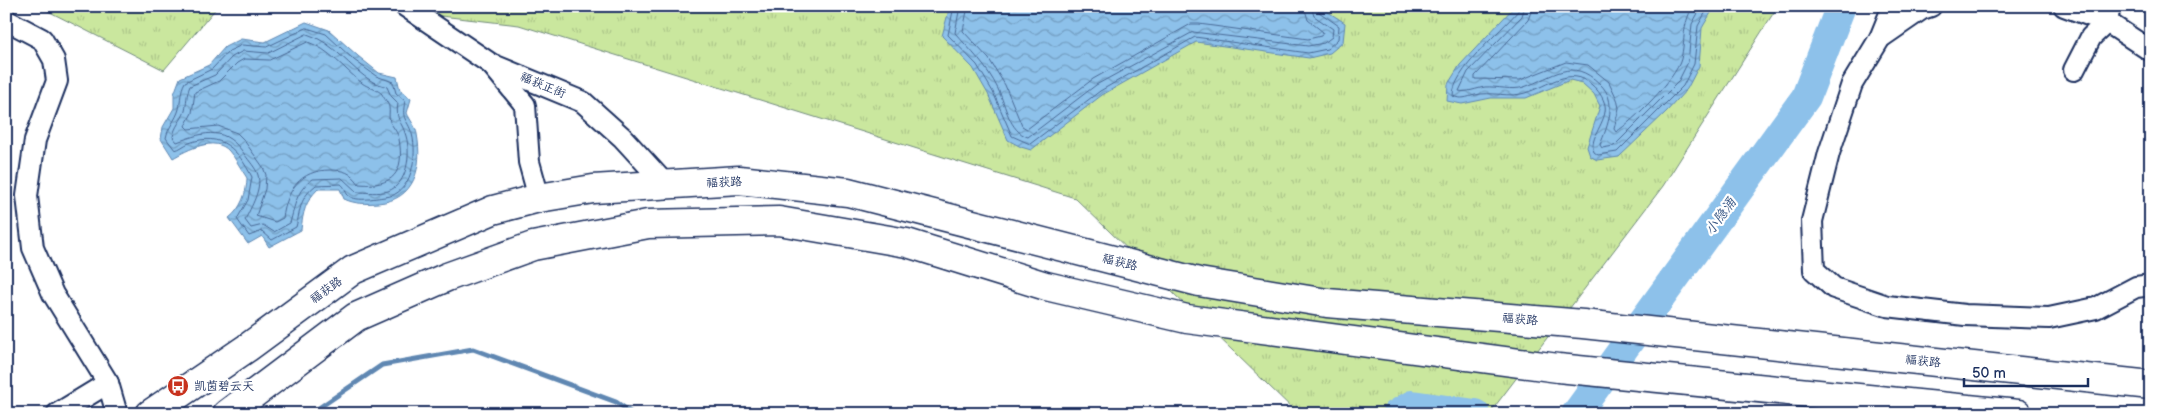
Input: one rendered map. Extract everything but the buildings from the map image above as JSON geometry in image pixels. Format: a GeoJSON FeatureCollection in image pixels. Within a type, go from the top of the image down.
{"type":"FeatureCollection","features":[{"type":"Feature","properties":{"kind":"street","name":"福获正街"},"geometry":{"type":"LineString","coordinates":[[405,6],[491,64],[583,102],[622,136],[666,185]]}},
{"type":"Feature","properties":{"kind":"street"},"geometry":{"type":"LineString","coordinates":[[1893,6],[1880,38],[1852,84],[1829,153],[1812,221],[1814,270],[1834,288],[1887,306],[1965,315],[2049,318],[2096,308],[2136,287],[2151,284]]}},
{"type":"Feature","properties":{"kind":"street"},"geometry":{"type":"LineString","coordinates":[[1880,38],[1922,9],[1931,6]]}},
{"type":"Feature","properties":{"kind":"street"},"geometry":{"type":"LineString","coordinates":[[2064,6],[2108,14],[2151,51]]}},
{"type":"Feature","properties":{"kind":"street"},"geometry":{"type":"LineString","coordinates":[[2074,70],[2091,37],[2108,14]]}},
{"type":"Feature","properties":{"kind":"street"},"geometry":{"type":"LineString","coordinates":[[6,20],[42,39],[54,60],[57,81],[35,140],[28,196],[33,248],[53,294],[108,383],[117,414]]}},
{"type":"Feature","properties":{"kind":"street"},"geometry":{"type":"LineString","coordinates":[[491,64],[525,105],[530,162],[539,198]]}},
{"type":"Feature","properties":{"kind":"street","name":"福获路"},"geometry":{"type":"LineString","coordinates":[[150,414],[247,348],[353,270],[493,210],[539,198],[592,189],[739,180],[848,192],[1199,282],[1327,303],[1583,324],[2151,385]]}},
{"type":"Feature","properties":{"kind":"street"},"geometry":{"type":"LineString","coordinates":[[227,414],[356,316],[447,277],[533,246],[648,224],[779,221],[907,243],[1046,286],[1187,319],[1558,368],[2018,414]]}},
{"type":"Feature","properties":{"kind":"street"},"geometry":{"type":"LineString","coordinates":[[57,414],[108,383]]}},
{"type":"Feature","properties":{"kind":"green space"},"geometry":{"type":"Polygon","coordinates":[[[38,6],[218,6],[164,70],[38,6]]]}},
{"type":"Feature","properties":{"kind":"green space"},"geometry":{"type":"Polygon","coordinates":[[[354,6],[1778,6],[1663,186],[1489,414],[1298,414],[1075,198],[519,25],[354,6]]]}},
{"type":"Feature","properties":{"kind":"water"},"geometry":{"type":"Polygon","coordinates":[[[950,6],[1319,6],[1345,23],[1343,42],[1330,53],[1309,58],[1196,42],[1102,95],[1031,150],[1008,140],[988,94],[973,68],[942,36],[950,6]]]}},
{"type":"Feature","properties":{"kind":"water"},"geometry":{"type":"Polygon","coordinates":[[[1515,6],[1715,6],[1702,28],[1699,66],[1687,89],[1619,157],[1597,160],[1590,156],[1587,147],[1600,106],[1594,94],[1582,83],[1570,80],[1526,98],[1491,98],[1462,104],[1447,101],[1448,84],[1460,65],[1515,6]]]}},
{"type":"Feature","properties":{"kind":"water"},"geometry":{"type":"Polygon","coordinates":[[[306,22],[329,30],[379,73],[397,77],[400,90],[411,99],[407,113],[417,134],[419,158],[417,170],[414,180],[408,189],[401,196],[391,201],[360,203],[344,199],[340,189],[318,189],[310,198],[305,208],[301,230],[269,247],[262,236],[248,244],[229,218],[240,205],[247,183],[247,178],[234,157],[223,146],[209,144],[193,148],[173,158],[161,139],[163,127],[174,108],[174,94],[180,78],[209,65],[225,47],[241,39],[265,42],[306,22]]]}},
{"type":"Feature","properties":{"kind":"waterway","name":"小隐涌"},"geometry":{"type":"LineString","coordinates":[[1576,414],[1806,97],[1841,6]]}},
{"type":"Feature","properties":{"kind":"waterway"},"geometry":{"type":"LineString","coordinates":[[310,414],[382,365],[473,349],[616,402],[633,414]]}},
{"type":"Feature","properties":{"kind":"waterway","name":"小隐涌"},"geometry":{"type":"LineString","coordinates":[[1397,414],[1412,405],[1475,414]]}},
{"type":"Feature","properties":{"kind":"place","name":"凯茵碧云天"},"geometry":{"type":"Point","coordinates":[178,386]}}]}
